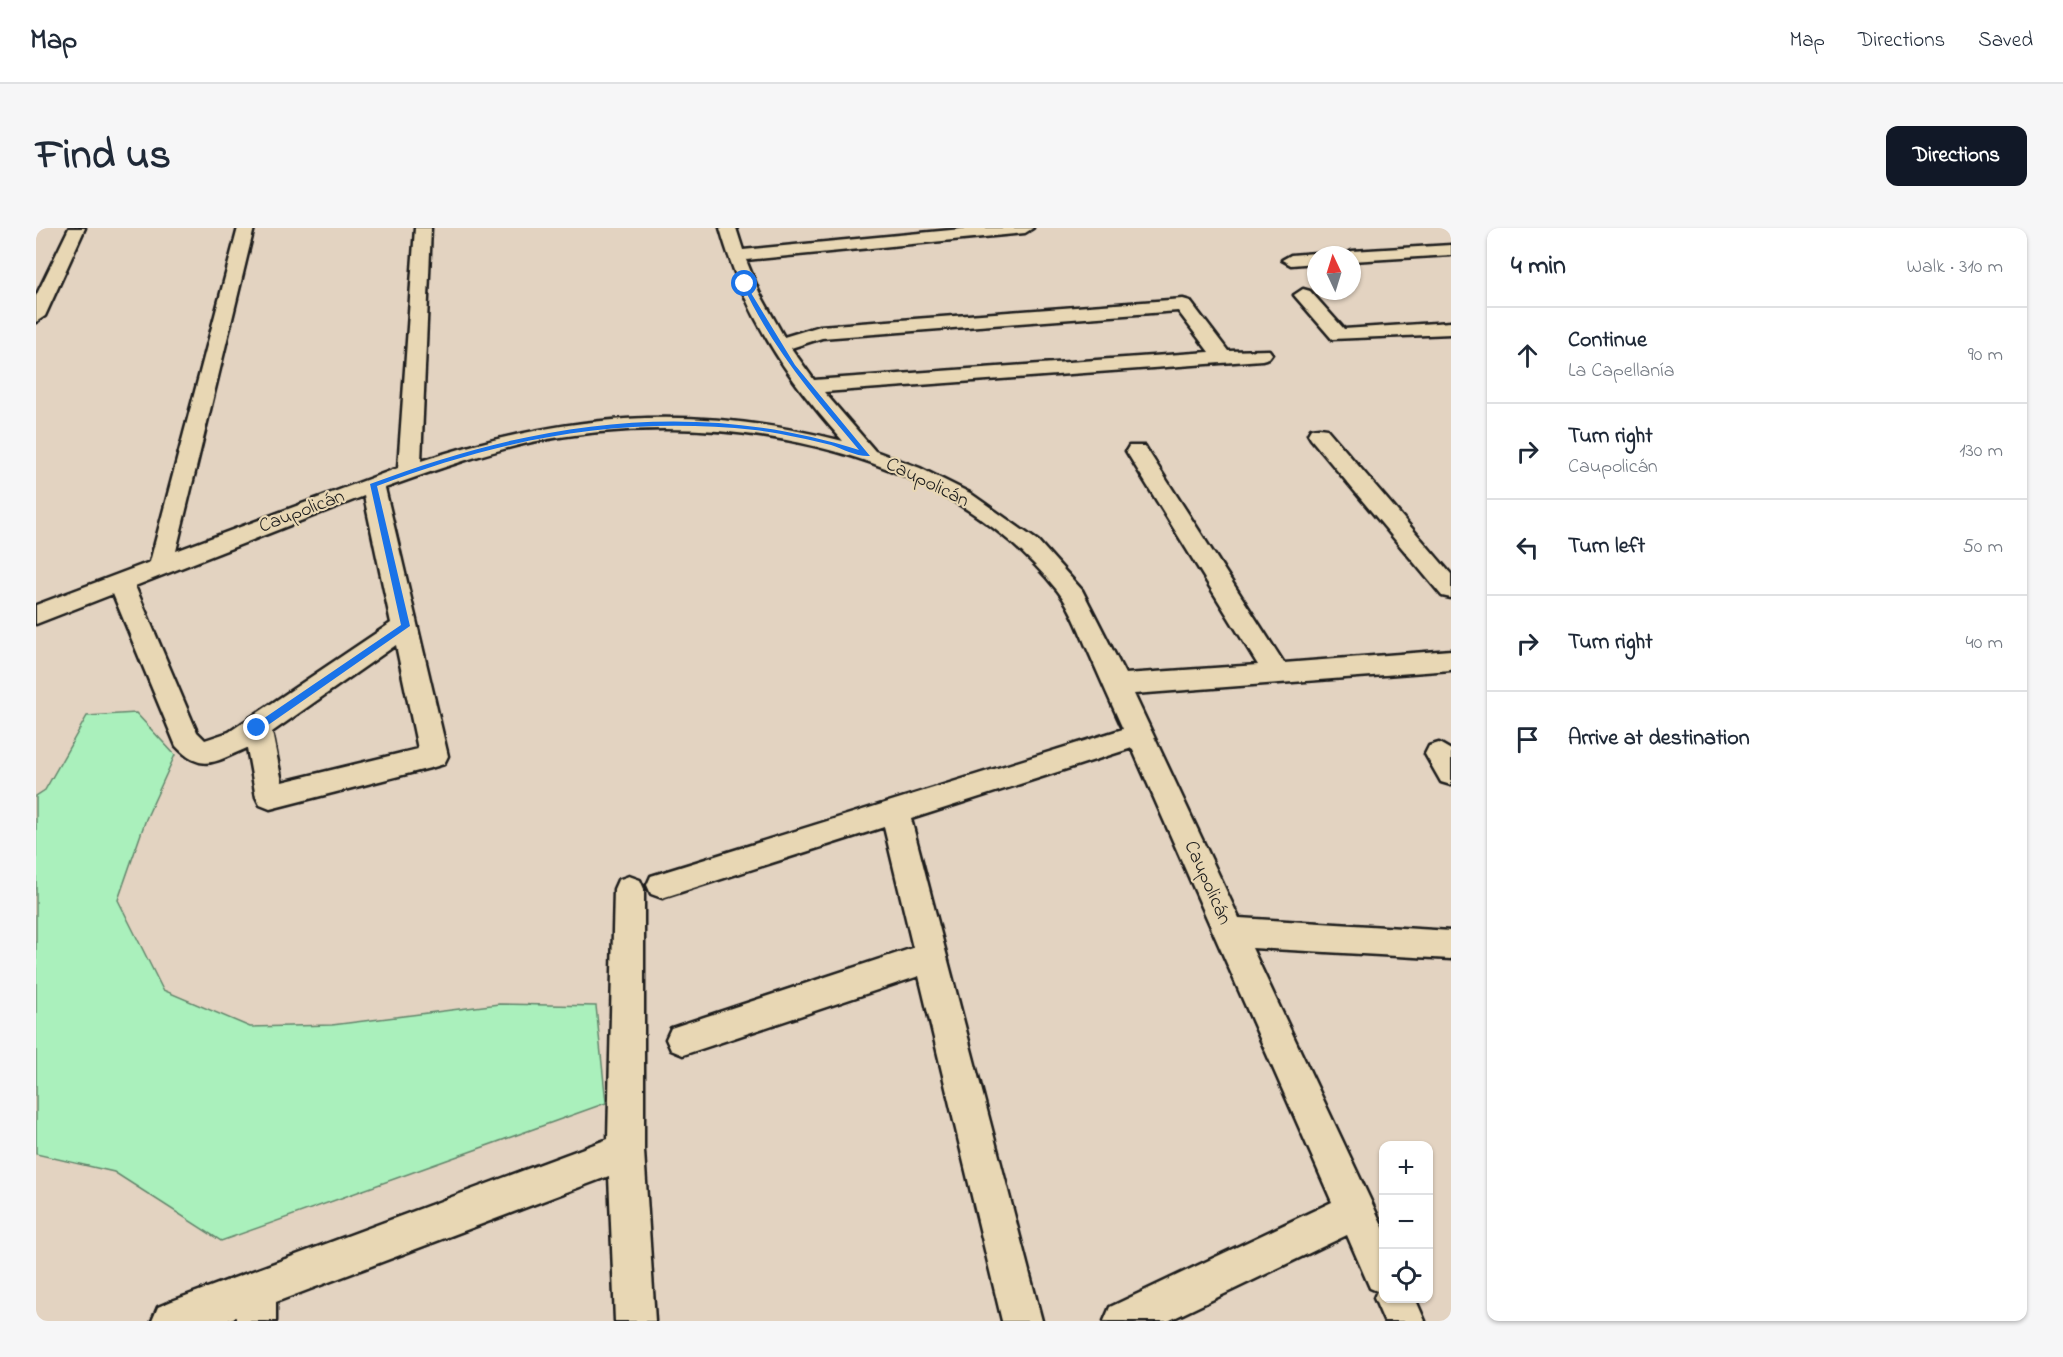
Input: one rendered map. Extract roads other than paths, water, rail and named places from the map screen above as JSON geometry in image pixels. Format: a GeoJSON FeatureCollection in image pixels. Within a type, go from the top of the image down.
{"type":"FeatureCollection","features":[{"type":"Feature","properties":{"kind":"street"},"geometry":{"type":"LineString","coordinates":[[36,316],[77,228]]}},
{"type":"Feature","properties":{"kind":"street"},"geometry":{"type":"LineString","coordinates":[[160,568],[246,228]]}},
{"type":"Feature","properties":{"kind":"street"},"geometry":{"type":"LineString","coordinates":[[409,471],[423,228]]}},
{"type":"Feature","properties":{"kind":"street"},"geometry":{"type":"LineString","coordinates":[[728,228],[745,284],[778,346],[807,387],[867,455]]}},
{"type":"Feature","properties":{"kind":"street"},"geometry":{"type":"LineString","coordinates":[[735,256],[1025,228]]}},
{"type":"Feature","properties":{"kind":"street"},"geometry":{"type":"LineString","coordinates":[[1361,255],[1451,250]]}},
{"type":"Feature","properties":{"kind":"street"},"geometry":{"type":"LineString","coordinates":[[1291,260],[1307,259]]}},
{"type":"Feature","properties":{"kind":"street"},"geometry":{"type":"LineString","coordinates":[[1303,295],[1339,335],[1451,328]]}},
{"type":"Feature","properties":{"kind":"street"},"geometry":{"type":"LineString","coordinates":[[778,346],[820,332],[1183,305],[1223,357]]}},
{"type":"Feature","properties":{"kind":"street"},"geometry":{"type":"LineString","coordinates":[[807,387],[1262,354]]}},
{"type":"Feature","properties":{"kind":"street","name":"Caupolicán"},"geometry":{"type":"LineString","coordinates":[[36,615],[409,471],[528,437],[576,429],[643,422],[701,423],[758,428],[831,443],[932,482],[962,499],[1019,539],[1069,588],[1140,735],[1379,1265]]}},
{"type":"Feature","properties":{"kind":"street"},"geometry":{"type":"LineString","coordinates":[[1319,434],[1451,590]]}},
{"type":"Feature","properties":{"kind":"street"},"geometry":{"type":"LineString","coordinates":[[1137,451],[1277,673]]}},
{"type":"Feature","properties":{"kind":"street"},"geometry":{"type":"LineString","coordinates":[[257,728],[270,797],[434,756],[373,485]]}},
{"type":"Feature","properties":{"kind":"street"},"geometry":{"type":"LineString","coordinates":[[121,583],[186,738],[199,752],[211,751],[239,740],[406,626]]}},
{"type":"Feature","properties":{"kind":"street"},"geometry":{"type":"LineString","coordinates":[[1117,685],[1451,660]]}},
{"type":"Feature","properties":{"kind":"street"},"geometry":{"type":"LineString","coordinates":[[635,1321],[626,1151],[645,887],[1140,735]]}},
{"type":"Feature","properties":{"kind":"street"},"geometry":{"type":"LineString","coordinates":[[895,812],[1022,1321]]}},
{"type":"Feature","properties":{"kind":"street"},"geometry":{"type":"LineString","coordinates":[[1229,932],[1451,945]]}},
{"type":"Feature","properties":{"kind":"street"},"geometry":{"type":"LineString","coordinates":[[684,1039],[930,957]]}},
{"type":"Feature","properties":{"kind":"street"},"geometry":{"type":"LineString","coordinates":[[172,1321],[256,1305],[626,1151]]}},
{"type":"Feature","properties":{"kind":"street"},"geometry":{"type":"LineString","coordinates":[[1124,1321],[1355,1211]]}},
{"type":"Feature","properties":{"kind":"street"},"geometry":{"type":"LineString","coordinates":[[1396,1303],[1405,1321]]}}]}
